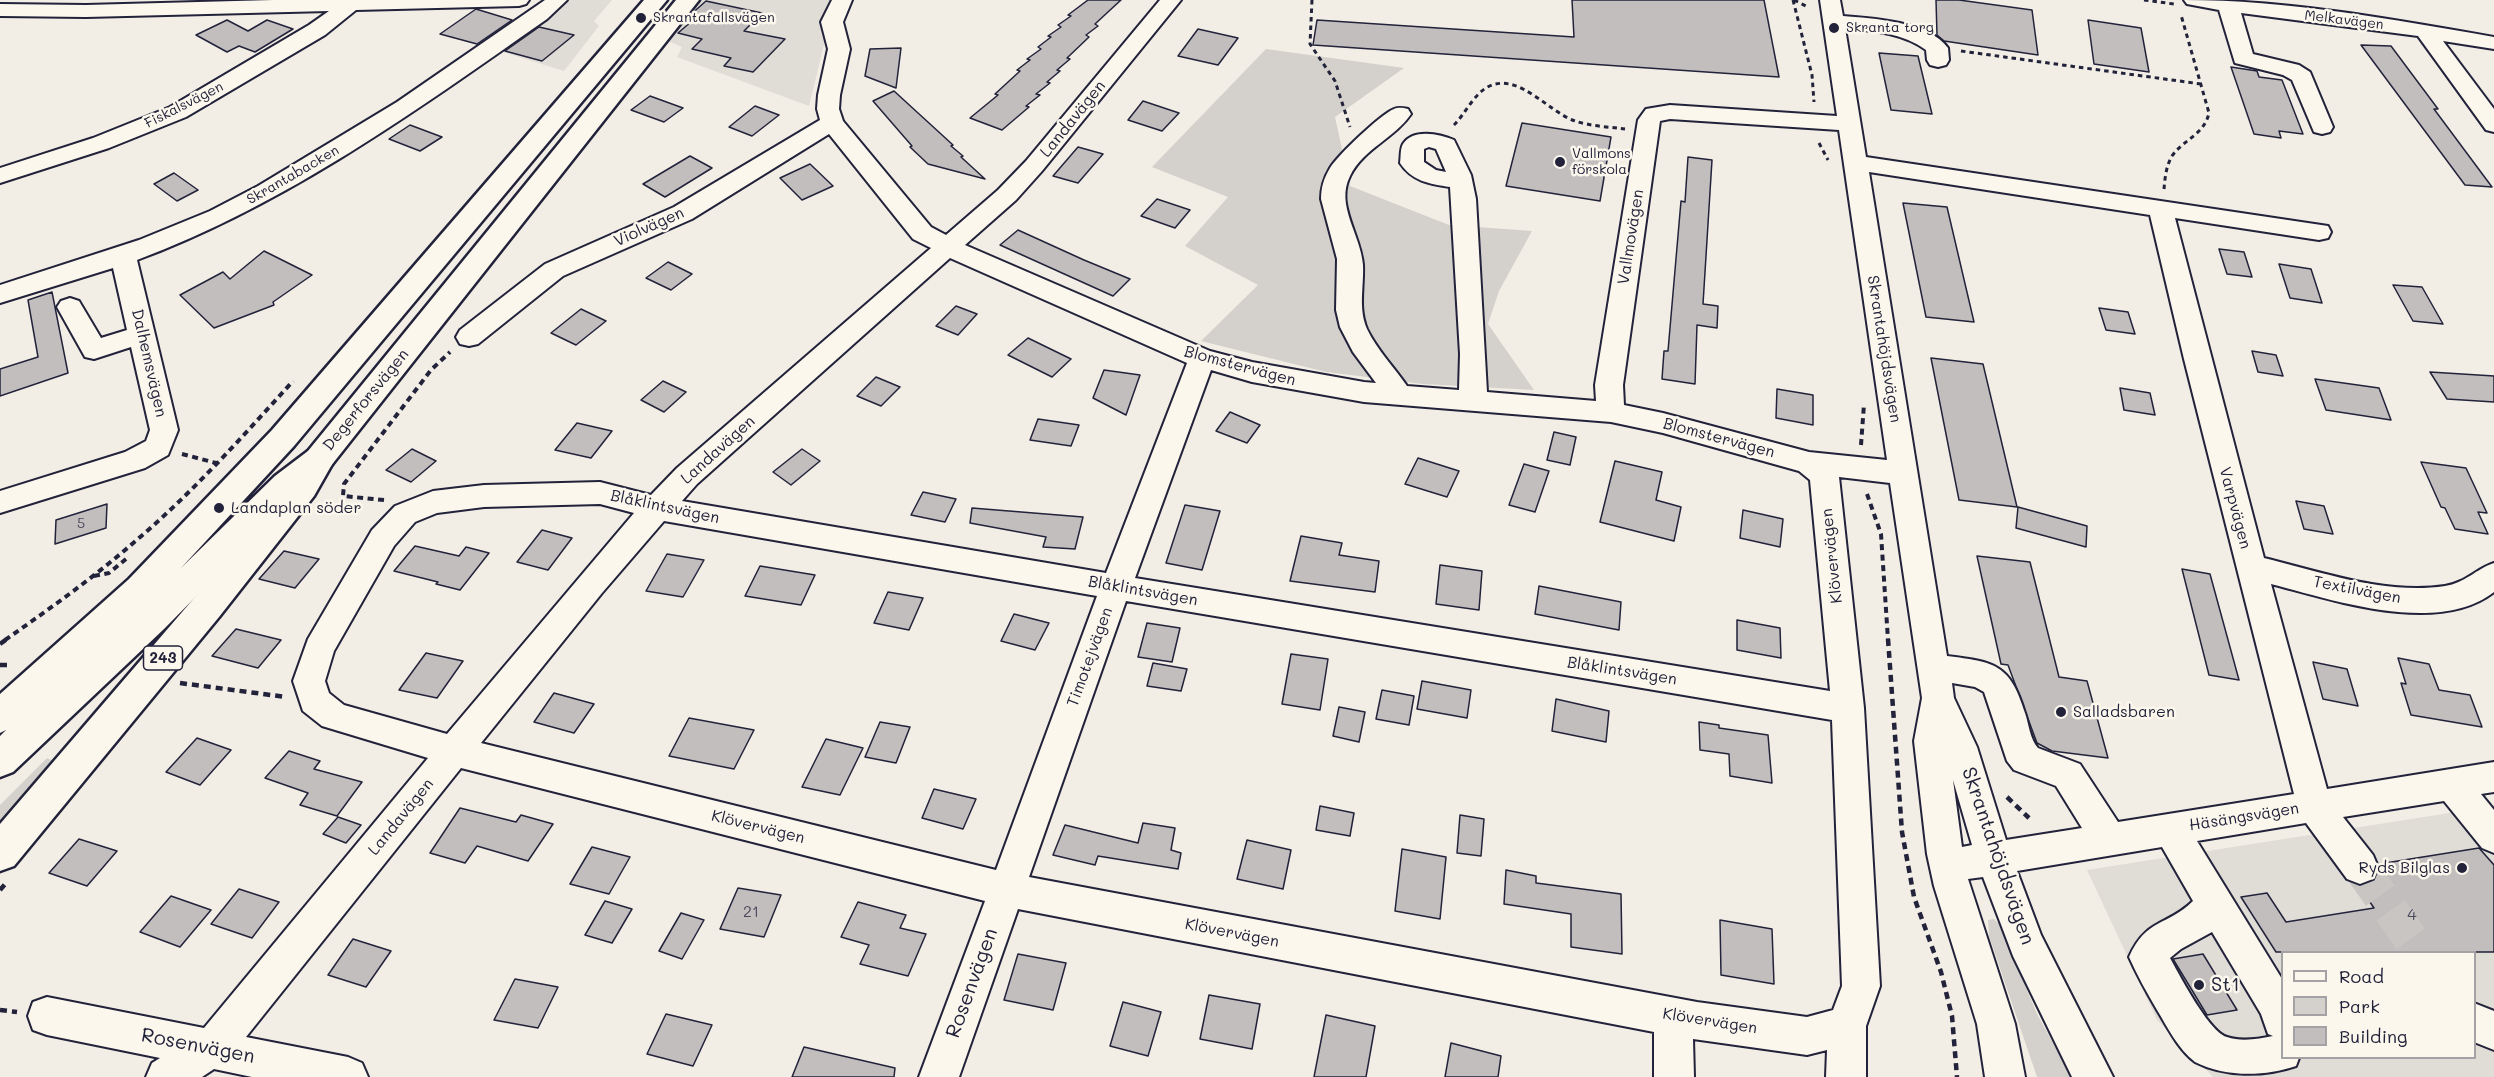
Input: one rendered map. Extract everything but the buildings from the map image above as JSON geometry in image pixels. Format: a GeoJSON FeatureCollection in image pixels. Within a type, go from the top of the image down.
{"type":"FeatureCollection","features":[{"type":"Feature","properties":{"kind":"main road"},"geometry":{"type":"LineString","coordinates":[[0,717],[141,589],[283,438],[656,0]]}},
{"type":"Feature","properties":{"kind":"main road","name":"Degerforsvägen"},"geometry":{"type":"LineString","coordinates":[[0,760],[152,618],[286,485],[319,459],[688,0]]}},
{"type":"Feature","properties":{"kind":"main road","name":"243"},"geometry":{"type":"LineString","coordinates":[[0,853],[207,606],[303,487],[319,459]]}},
{"type":"Feature","properties":{"kind":"street"},"geometry":{"type":"LineString","coordinates":[[0,10],[160,5],[519,0]]}},
{"type":"Feature","properties":{"kind":"street","name":"Skrantabacken"},"geometry":{"type":"LineString","coordinates":[[0,294],[123,255],[169,238],[220,215],[304,170],[490,49],[540,15],[557,0]]}},
{"type":"Feature","properties":{"kind":"street"},"geometry":{"type":"LineString","coordinates":[[832,122],[828,109],[829,95],[839,49],[832,22],[842,0]]}},
{"type":"Feature","properties":{"kind":"street","name":"Landavägen"},"geometry":{"type":"LineString","coordinates":[[166,1077],[213,1048],[454,751],[621,548],[657,508],[687,476],[989,213],[1034,166],[1171,0]]}},
{"type":"Feature","properties":{"kind":"street","name":"Melkavägen"},"geometry":{"type":"LineString","coordinates":[[2194,0],[2425,30],[2494,43]]}},
{"type":"Feature","properties":{"kind":"street","name":"Fiskalsvägen"},"geometry":{"type":"LineString","coordinates":[[0,176],[101,143],[178,112],[317,30],[354,2]]}},
{"type":"Feature","properties":{"kind":"street"},"geometry":{"type":"LineString","coordinates":[[2228,4],[2243,58],[2291,69],[2302,77],[2322,127]]}},
{"type":"Feature","properties":{"kind":"street"},"geometry":{"type":"LineString","coordinates":[[1819,13],[1923,37],[1938,54]]}},
{"type":"Feature","properties":{"kind":"street","name":"Skrantahöjdsvägen"},"geometry":{"type":"LineString","coordinates":[[1819,13],[1848,124],[1855,163],[1935,683],[1931,741],[1948,866],[1996,1024],[2005,1077]]}},
{"type":"Feature","properties":{"kind":"street"},"geometry":{"type":"LineString","coordinates":[[2425,30],[2494,125]]}},
{"type":"Feature","properties":{"kind":"street"},"geometry":{"type":"LineString","coordinates":[[1647,132],[1649,120],[1654,114],[1670,112],[1848,124]]}},
{"type":"Feature","properties":{"kind":"street"},"geometry":{"type":"LineString","coordinates":[[1400,114],[1353,155],[1337,176],[1334,206],[1351,261],[1348,301],[1352,322],[1360,339],[1400,396]]}},
{"type":"Feature","properties":{"kind":"street","name":"Blomstervägen"},"geometry":{"type":"LineString","coordinates":[[832,122],[922,233],[949,248],[1202,358],[1252,372],[1310,384],[1400,396],[1611,412],[1674,425],[1809,463],[1903,473]]}},
{"type":"Feature","properties":{"kind":"street","name":"Violvägen"},"geometry":{"type":"LineString","coordinates":[[470,337],[554,270],[683,213],[832,122]]}},
{"type":"Feature","properties":{"kind":"street","name":"Vallmovägen"},"geometry":{"type":"LineString","coordinates":[[1611,412],[1609,385],[1647,132]]}},
{"type":"Feature","properties":{"kind":"street"},"geometry":{"type":"LineString","coordinates":[[1460,181],[1419,173],[1412,163],[1413,146],[1421,141],[1434,139],[1446,145],[1460,181],[1464,199],[1469,266],[1473,401]]}},
{"type":"Feature","properties":{"kind":"street"},"geometry":{"type":"LineString","coordinates":[[1855,163],[2319,232]]}},
{"type":"Feature","properties":{"kind":"street","name":"Varpvägen"},"geometry":{"type":"LineString","coordinates":[[2161,210],[2314,806]]}},
{"type":"Feature","properties":{"kind":"street","name":"Dalhemsvägen"},"geometry":{"type":"LineString","coordinates":[[123,255],[164,430],[158,447]]}},
{"type":"Feature","properties":{"kind":"street"},"geometry":{"type":"LineString","coordinates":[[70,307],[94,350],[143,334]]}},
{"type":"Feature","properties":{"kind":"street","name":"Timotejvägen"},"geometry":{"type":"LineString","coordinates":[[1005,889],[1202,358]]}},
{"type":"Feature","properties":{"kind":"street"},"geometry":{"type":"LineString","coordinates":[[0,502],[135,460],[158,447]]}},
{"type":"Feature","properties":{"kind":"street","name":"Klövervägen"},"geometry":{"type":"LineString","coordinates":[[315,701],[334,716],[454,751],[1005,889],[1673,1016],[1807,1036],[1847,1026],[1861,986],[1848,708],[1824,476],[1809,463]]}},
{"type":"Feature","properties":{"kind":"street","name":"Blåklintsvägen"},"geometry":{"type":"LineString","coordinates":[[315,701],[309,681],[319,648],[383,538],[405,514],[438,501],[484,496],[600,493],[657,508],[1116,587],[1848,708]]}},
{"type":"Feature","properties":{"kind":"street","name":"Textilvägen"},"geometry":{"type":"LineString","coordinates":[[2251,567],[2398,600],[2436,601],[2467,595],[2494,575]]}},
{"type":"Feature","properties":{"kind":"street"},"geometry":{"type":"LineString","coordinates":[[1935,683],[1982,674],[1996,683],[2008,710],[2019,750],[2026,759],[2068,775],[2109,838]]}},
{"type":"Feature","properties":{"kind":"street","name":"Skrantahöjdsvägen"},"geometry":{"type":"LineString","coordinates":[[1935,683],[1960,747],[1994,859],[2026,943],[2093,1077]]}},
{"type":"Feature","properties":{"kind":"street","name":"Häsängsvägen"},"geometry":{"type":"LineString","coordinates":[[1948,866],[2494,777]]}},
{"type":"Feature","properties":{"kind":"street"},"geometry":{"type":"LineString","coordinates":[[2452,784],[2494,837]]}},
{"type":"Feature","properties":{"kind":"street"},"geometry":{"type":"LineString","coordinates":[[2314,806],[2360,867]]}},
{"type":"Feature","properties":{"kind":"street"},"geometry":{"type":"LineString","coordinates":[[2170,829],[2281,1015]]}},
{"type":"Feature","properties":{"kind":"street","name":"Rosenvägen"},"geometry":{"type":"LineString","coordinates":[[939,1077],[1005,889]]}},
{"type":"Feature","properties":{"kind":"street"},"geometry":{"type":"LineString","coordinates":[[2215,903],[2194,924],[2155,944],[2148,957],[2194,1032],[2209,1050],[2227,1058],[2281,1052]]}},
{"type":"Feature","properties":{"kind":"street","name":"Rosenvägen"},"geometry":{"type":"LineString","coordinates":[[47,1016],[348,1077]]}},
{"type":"Feature","properties":{"kind":"street"},"geometry":{"type":"LineString","coordinates":[[1673,1016],[1674,1077]]}},
{"type":"Feature","properties":{"kind":"street"},"geometry":{"type":"LineString","coordinates":[[2476,1022],[2494,1031]]}},
{"type":"Feature","properties":{"kind":"street"},"geometry":{"type":"LineString","coordinates":[[1846,1077],[1847,1026]]}},
{"type":"Feature","properties":{"kind":"path"},"geometry":{"type":"LineString","coordinates":[[1312,0],[1310,44],[1335,81],[1348,124],[1367,143]]}},
{"type":"Feature","properties":{"kind":"path"},"geometry":{"type":"LineString","coordinates":[[1793,0],[1819,13],[1799,28]]}},
{"type":"Feature","properties":{"kind":"path"},"geometry":{"type":"LineString","coordinates":[[1793,0],[1812,75],[1814,96],[1812,106]]}},
{"type":"Feature","properties":{"kind":"path"},"geometry":{"type":"LineString","coordinates":[[2144,0],[2174,4],[2178,7],[2201,84],[2209,120],[2204,130],[2182,144],[2169,157],[2164,177],[2165,198],[2161,210]]}},
{"type":"Feature","properties":{"kind":"path"},"geometry":{"type":"LineString","coordinates":[[1938,54],[2201,84]]}},
{"type":"Feature","properties":{"kind":"path"},"geometry":{"type":"LineString","coordinates":[[1446,145],[1454,126],[1481,93],[1493,84],[1515,86],[1574,120],[1647,132]]}},
{"type":"Feature","properties":{"kind":"path"},"geometry":{"type":"LineString","coordinates":[[385,500],[350,499],[343,496],[344,484],[431,370],[470,337]]}},
{"type":"Feature","properties":{"kind":"path"},"geometry":{"type":"LineString","coordinates":[[0,644],[76,590],[140,537],[216,463],[158,447]]}},
{"type":"Feature","properties":{"kind":"path"},"geometry":{"type":"LineString","coordinates":[[169,682],[315,701]]}},
{"type":"Feature","properties":{"kind":"path"},"geometry":{"type":"LineString","coordinates":[[1909,871],[1914,897],[1941,972],[1950,1005],[1957,1049],[1957,1077]]}},
{"type":"Feature","properties":{"kind":"shaded area"},"geometry":{"type":"Polygon","coordinates":[[[567,0],[612,0],[594,21],[599,26],[564,71],[500,51],[567,0]]]}},
{"type":"Feature","properties":{"kind":"shaded area"},"geometry":{"type":"Polygon","coordinates":[[[698,0],[835,0],[809,106],[677,57],[682,47],[666,40],[698,0]]]}},
{"type":"Feature","properties":{"kind":"shaded area"},"geometry":{"type":"Polygon","coordinates":[[[2494,806],[2494,1077],[2213,1077],[2157,1020],[2087,870],[2494,806]]]}},
{"type":"Feature","properties":{"kind":"green space"},"geometry":{"type":"Polygon","coordinates":[[[1266,49],[1404,68],[1335,117],[1350,186],[1449,225],[1532,231],[1499,291],[1488,324],[1534,390],[1423,384],[1326,372],[1201,341],[1258,285],[1185,246],[1228,197],[1152,167],[1266,49]]]}},
{"type":"Feature","properties":{"kind":"green space"},"geometry":{"type":"Polygon","coordinates":[[[47,758],[53,761],[0,823],[0,805],[47,758]]]}},
{"type":"Feature","properties":{"kind":"green space"},"geometry":{"type":"Polygon","coordinates":[[[1994,919],[2000,925],[2037,1014],[2072,1077],[2037,1077],[1989,936],[1988,920],[1994,919]]]}},
{"type":"Feature","properties":{"kind":"tunnel"},"geometry":{"type":"LineString","coordinates":[[2360,867],[2419,951]]}},
{"type":"Feature","properties":{"kind":"place","name":"Skrantafallsvägen"},"geometry":{"type":"Point","coordinates":[641,18]}},
{"type":"Feature","properties":{"kind":"place","name":"Skranta torg"},"geometry":{"type":"Point","coordinates":[1834,28]}},
{"type":"Feature","properties":{"kind":"place","name":"Vallmons förskola"},"geometry":{"type":"Point","coordinates":[1560,162]}},
{"type":"Feature","properties":{"kind":"place","name":"Landaplan söder"},"geometry":{"type":"Point","coordinates":[219,508]}},
{"type":"Feature","properties":{"kind":"place","name":"Salladsbaren"},"geometry":{"type":"Point","coordinates":[2061,712]}},
{"type":"Feature","properties":{"kind":"place","name":"Ryds Bilglas"},"geometry":{"type":"Point","coordinates":[2462,868]}},
{"type":"Feature","properties":{"kind":"place","name":"St1"},"geometry":{"type":"Point","coordinates":[2199,985]}}]}
